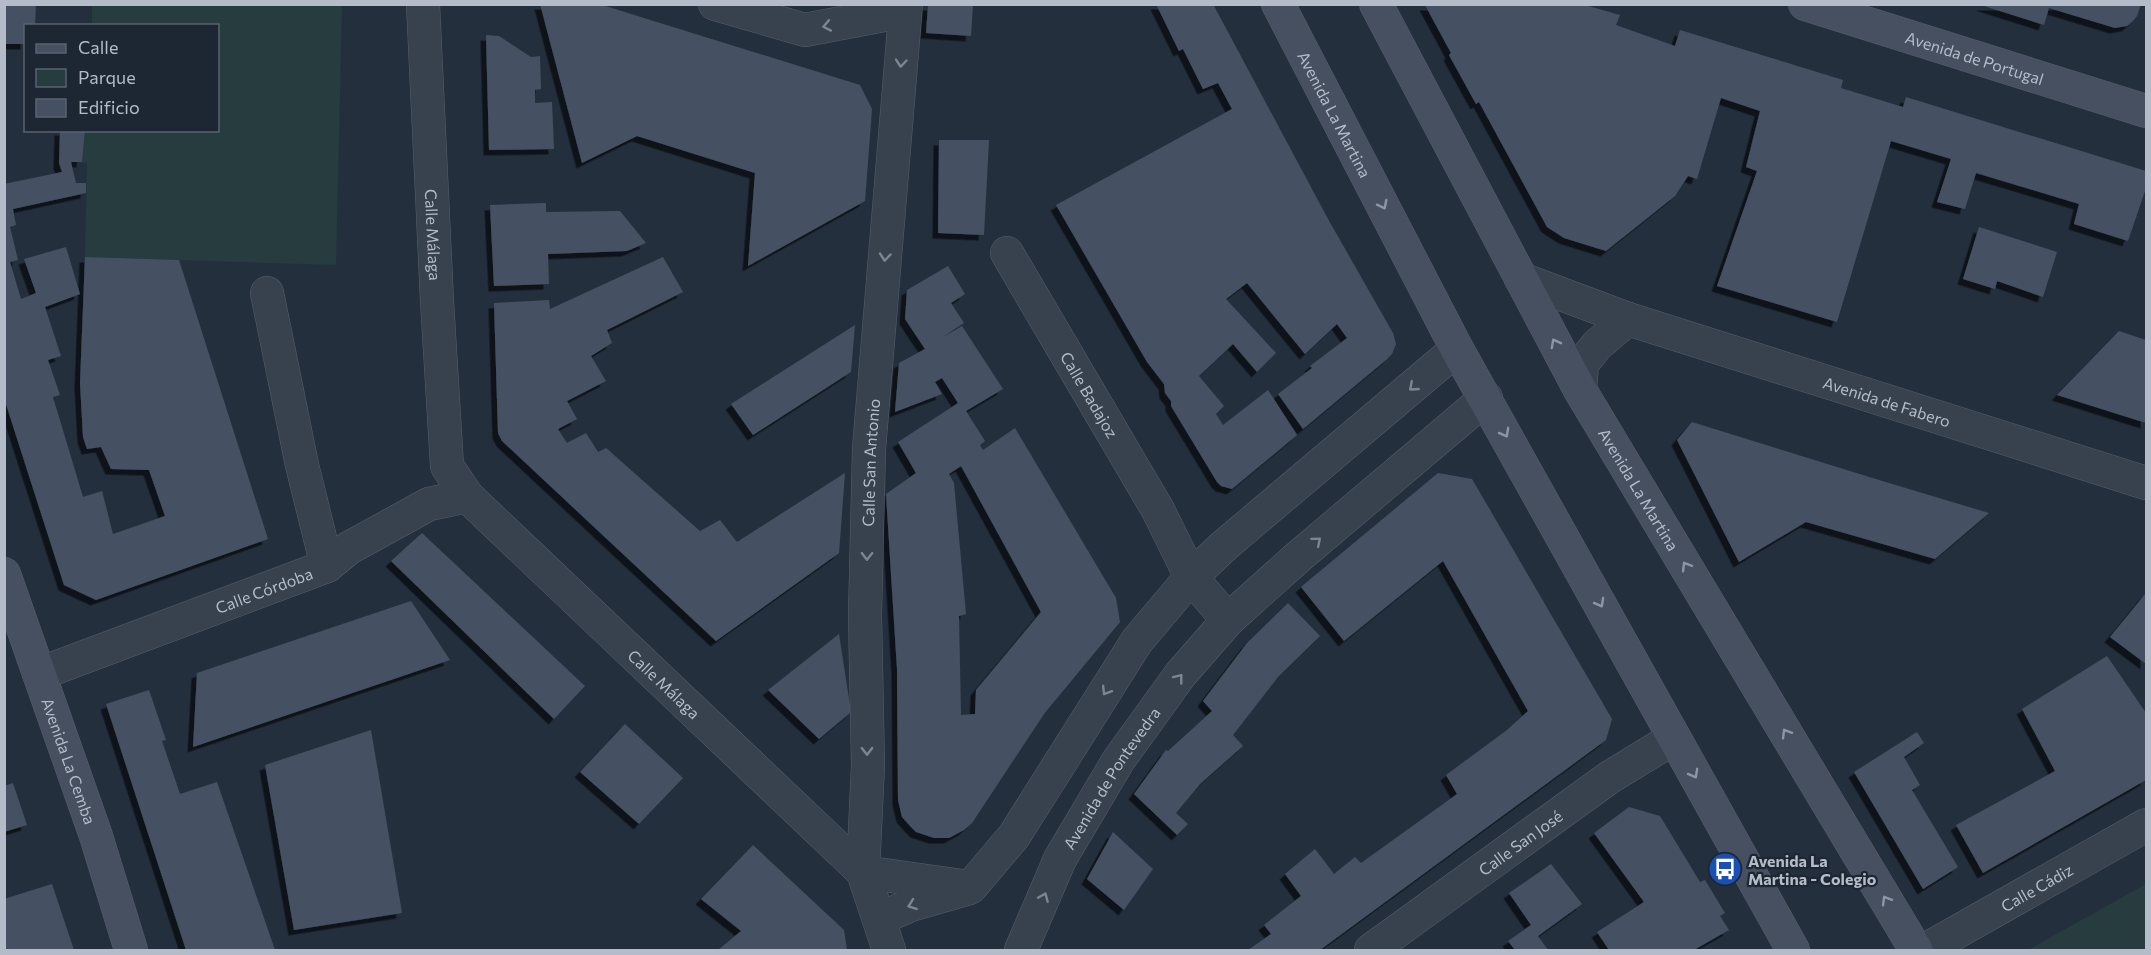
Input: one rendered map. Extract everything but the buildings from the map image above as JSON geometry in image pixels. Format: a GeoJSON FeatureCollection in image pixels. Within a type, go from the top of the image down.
{"type":"FeatureCollection","features":[{"type":"Feature","properties":{"kind":"street","name":"Calle Málaga"},"geometry":{"type":"LineString","coordinates":[[423,4],[447,466],[467,496],[863,872]]}},
{"type":"Feature","properties":{"kind":"street"},"geometry":{"type":"LineString","coordinates":[[715,4],[805,30],[906,8]]}},
{"type":"Feature","properties":{"kind":"street","name":"Avenida La Martina"},"geometry":{"type":"LineString","coordinates":[[1278,4],[1457,349],[1793,951]]}},
{"type":"Feature","properties":{"kind":"street","name":"Avenida de Portugal"},"geometry":{"type":"LineString","coordinates":[[1805,4],[2145,105]]}},
{"type":"Feature","properties":{"kind":"street","name":"Calle San Antonio"},"geometry":{"type":"LineString","coordinates":[[879,919],[863,872],[868,765],[865,615],[869,449],[906,8]]}},
{"type":"Feature","properties":{"kind":"street","name":"Avenida La Martina"},"geometry":{"type":"LineString","coordinates":[[1379,8],[1580,390],[1916,951]]}},
{"type":"Feature","properties":{"kind":"street","name":"Calle Badajoz"},"geometry":{"type":"LineString","coordinates":[[1007,253],[1172,536],[1191,577]]}},
{"type":"Feature","properties":{"kind":"street","name":"Avenida de Fabero"},"geometry":{"type":"LineString","coordinates":[[1521,279],[1628,319],[2146,483]]}},
{"type":"Feature","properties":{"kind":"street"},"geometry":{"type":"LineString","coordinates":[[267,293],[302,465],[323,552]]}},
{"type":"Feature","properties":{"kind":"street"},"geometry":{"type":"LineString","coordinates":[[1580,390],[1582,364],[1597,345],[1628,319]]}},
{"type":"Feature","properties":{"kind":"street"},"geometry":{"type":"LineString","coordinates":[[889,951],[879,919],[911,905],[970,888],[1014,836],[1137,641],[1191,577],[1224,545],[1457,349]]}},
{"type":"Feature","properties":{"kind":"street","name":"Avenida de Pontevedra"},"geometry":{"type":"LineString","coordinates":[[1021,951],[1060,859],[1118,761],[1180,675],[1228,620],[1297,558],[1486,398]]}},
{"type":"Feature","properties":{"kind":"street"},"geometry":{"type":"LineString","coordinates":[[323,552],[447,466]]}},
{"type":"Feature","properties":{"kind":"street"},"geometry":{"type":"LineString","coordinates":[[323,552],[349,548],[429,504],[467,496]]}},
{"type":"Feature","properties":{"kind":"street"},"geometry":{"type":"LineString","coordinates":[[1172,536],[1197,546],[1224,545]]}},
{"type":"Feature","properties":{"kind":"street","name":"Calle Córdoba"},"geometry":{"type":"LineString","coordinates":[[39,674],[323,552]]}},
{"type":"Feature","properties":{"kind":"street","name":"Avenida La Cemba"},"geometry":{"type":"LineString","coordinates":[[4,573],[96,837],[131,951]]}},
{"type":"Feature","properties":{"kind":"street"},"geometry":{"type":"LineString","coordinates":[[1191,577],[1228,620]]}},
{"type":"Feature","properties":{"kind":"street","name":"Calle San José"},"geometry":{"type":"LineString","coordinates":[[1371,951],[1610,777],[1674,738]]}},
{"type":"Feature","properties":{"kind":"street","name":"Calle Cádiz"},"geometry":{"type":"LineString","coordinates":[[1925,951],[2146,825]]}},
{"type":"Feature","properties":{"kind":"street"},"geometry":{"type":"LineString","coordinates":[[863,872],[970,888]]}},
{"type":"Feature","properties":{"kind":"green space"},"geometry":{"type":"Polygon","coordinates":[[[92,5],[342,5],[336,265],[85,257],[87,163],[82,162],[85,132],[219,132],[219,24],[92,24],[92,5]]]}},
{"type":"Feature","properties":{"kind":"green space"},"geometry":{"type":"Polygon","coordinates":[[[2146,884],[2146,950],[2028,950],[2146,884]]]}},
{"type":"Feature","properties":{"kind":"place","name":"Avenida La Martina - Colegio"},"geometry":{"type":"Point","coordinates":[1725,869]}}]}
